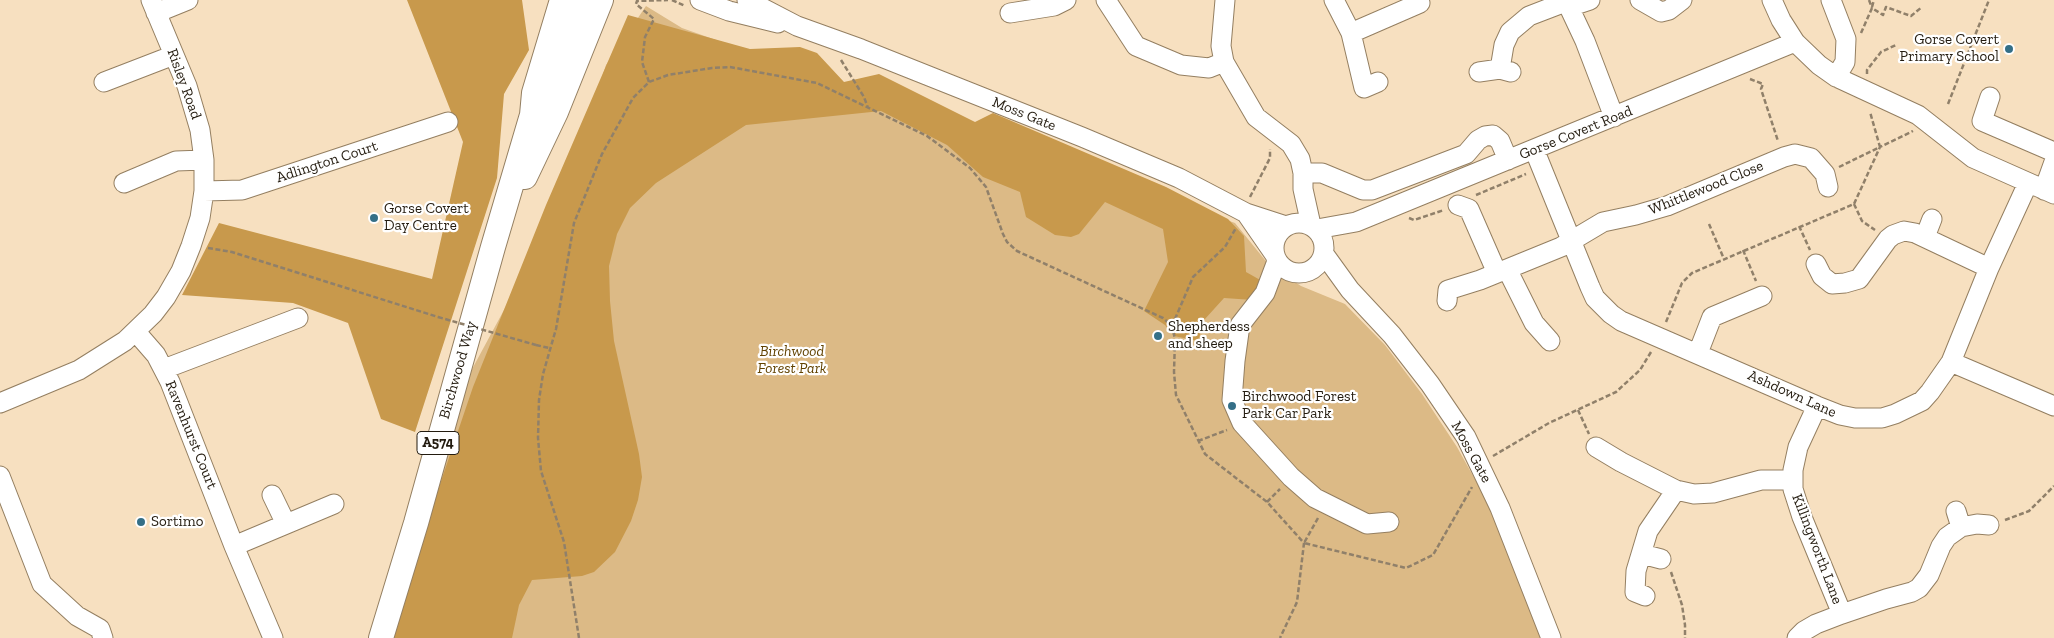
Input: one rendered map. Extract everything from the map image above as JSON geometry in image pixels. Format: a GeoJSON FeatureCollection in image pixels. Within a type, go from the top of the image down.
{"type":"FeatureCollection","features":[{"type":"Feature","properties":{"kind":"main road","name":"Birchwood Way"},"geometry":{"type":"LineString","coordinates":[[381,638],[416,523],[492,247],[532,115],[534,93],[562,0]]}},
{"type":"Feature","properties":{"kind":"main road","name":"Birchwood Way"},"geometry":{"type":"LineString","coordinates":[[492,247],[556,112],[601,0]]}},
{"type":"Feature","properties":{"kind":"street"},"geometry":{"type":"LineString","coordinates":[[154,6],[188,0]]}},
{"type":"Feature","properties":{"kind":"street","name":"A574"},"geometry":{"type":"LineString","coordinates":[[532,115],[547,93],[579,0]]}},
{"type":"Feature","properties":{"kind":"street","name":"Moss Gate"},"geometry":{"type":"LineString","coordinates":[[747,0],[797,26],[861,49],[1082,137],[1179,178],[1244,212],[1287,225],[1299,222],[1314,227],[1322,234],[1325,251],[1350,290],[1392,335],[1430,384],[1466,437],[1500,508],[1551,638]]}},
{"type":"Feature","properties":{"kind":"street"},"geometry":{"type":"LineString","coordinates":[[1010,13],[1054,6],[1066,0]]}},
{"type":"Feature","properties":{"kind":"street"},"geometry":{"type":"LineString","coordinates":[[1106,0],[1136,46],[1181,65],[1209,68],[1224,62]]}},
{"type":"Feature","properties":{"kind":"street"},"geometry":{"type":"LineString","coordinates":[[1226,0],[1221,46],[1224,62],[1256,117],[1291,144],[1300,159],[1314,227]]}},
{"type":"Feature","properties":{"kind":"street"},"geometry":{"type":"LineString","coordinates":[[1334,0],[1351,33],[1364,88],[1378,82]]}},
{"type":"Feature","properties":{"kind":"street"},"geometry":{"type":"LineString","coordinates":[[1351,33],[1420,3],[1419,0]]}},
{"type":"Feature","properties":{"kind":"street"},"geometry":{"type":"LineString","coordinates":[[1479,72],[1506,71],[1504,45],[1514,28],[1529,16],[1564,3],[1590,0]]}},
{"type":"Feature","properties":{"kind":"street"},"geometry":{"type":"LineString","coordinates":[[1640,0],[1661,12],[1669,10],[1682,0]]}},
{"type":"Feature","properties":{"kind":"street"},"geometry":{"type":"LineString","coordinates":[[1772,0],[1781,20],[1795,42],[1819,65],[1836,77],[1905,107],[1926,120],[1973,158],[2042,189]]}},
{"type":"Feature","properties":{"kind":"street"},"geometry":{"type":"LineString","coordinates":[[1831,0],[1846,39],[1845,62],[1836,77]]}},
{"type":"Feature","properties":{"kind":"street","name":"Moss Gate"},"geometry":{"type":"LineString","coordinates":[[693,3],[768,22],[797,26]]}},
{"type":"Feature","properties":{"kind":"street"},"geometry":{"type":"LineString","coordinates":[[1564,3],[1585,41],[1614,118]]}},
{"type":"Feature","properties":{"kind":"street","name":"Risley Road"},"geometry":{"type":"LineString","coordinates":[[0,403],[79,370],[113,350],[136,332],[166,297],[181,271],[191,246],[200,218],[204,191],[204,160],[196,111],[154,6]]}},
{"type":"Feature","properties":{"kind":"street","name":"Gorse Covert Road"},"geometry":{"type":"LineString","coordinates":[[1314,227],[1356,222],[1614,118],[1795,42]]}},
{"type":"Feature","properties":{"kind":"street"},"geometry":{"type":"LineString","coordinates":[[104,82],[174,55]]}},
{"type":"Feature","properties":{"kind":"street"},"geometry":{"type":"LineString","coordinates":[[1990,97],[1982,121],[2054,152]]}},
{"type":"Feature","properties":{"kind":"street","name":"Adlington Court"},"geometry":{"type":"LineString","coordinates":[[204,191],[242,190],[448,122]]}},
{"type":"Feature","properties":{"kind":"street"},"geometry":{"type":"LineString","coordinates":[[1389,522],[1366,524],[1315,498],[1291,477],[1242,424],[1232,400],[1240,325],[1265,293],[1276,258],[1275,239],[1287,225],[1303,181],[1322,173],[1363,190],[1372,190],[1466,154],[1478,140],[1485,136],[1493,135],[1500,141],[1508,160]]}},
{"type":"Feature","properties":{"kind":"street","name":"Ashdown Lane"},"geometry":{"type":"LineString","coordinates":[[1534,149],[1590,287],[1603,307],[1621,321],[1817,406],[1840,415],[1855,418],[1882,418],[1895,414],[1922,401],[1930,392],[1950,362],[1989,268],[2042,189],[2054,162]]}},
{"type":"Feature","properties":{"kind":"street","name":"Whittlewood Close"},"geometry":{"type":"LineString","coordinates":[[1447,301],[1448,290],[1561,247],[1603,222],[1667,206],[1784,157],[1794,154],[1811,158],[1826,180]]}},
{"type":"Feature","properties":{"kind":"street"},"geometry":{"type":"LineString","coordinates":[[124,183],[176,161],[204,160]]}},
{"type":"Feature","properties":{"kind":"street"},"geometry":{"type":"LineString","coordinates":[[1458,205],[1469,209],[1502,271],[1534,323],[1550,341]]}},
{"type":"Feature","properties":{"kind":"street","name":"Moss Gate"},"geometry":{"type":"LineString","coordinates":[[1244,212],[1276,258],[1288,271],[1306,272],[1350,290]]}},
{"type":"Feature","properties":{"kind":"street"},"geometry":{"type":"LineString","coordinates":[[1925,237],[1932,219]]}},
{"type":"Feature","properties":{"kind":"street","name":"Gorse Covert Road"},"geometry":{"type":"LineString","coordinates":[[1325,251],[1356,222]]}},
{"type":"Feature","properties":{"kind":"street"},"geometry":{"type":"LineString","coordinates":[[1816,264],[1822,276],[1832,284],[1846,283],[1859,279],[1888,239],[1893,234],[1904,231],[1925,237],[1989,268]]}},
{"type":"Feature","properties":{"kind":"street"},"geometry":{"type":"LineString","coordinates":[[1265,293],[1316,268],[1325,251]]}},
{"type":"Feature","properties":{"kind":"street"},"geometry":{"type":"LineString","coordinates":[[1698,353],[1712,317],[1762,296]]}},
{"type":"Feature","properties":{"kind":"street"},"geometry":{"type":"LineString","coordinates":[[164,369],[298,318]]}},
{"type":"Feature","properties":{"kind":"street","name":"Ravenhurst Court"},"geometry":{"type":"LineString","coordinates":[[136,332],[156,355],[164,369],[234,546],[273,638]]}},
{"type":"Feature","properties":{"kind":"street"},"geometry":{"type":"LineString","coordinates":[[1950,362],[2054,406]]}},
{"type":"Feature","properties":{"kind":"street","name":"Killingworth Lane"},"geometry":{"type":"LineString","coordinates":[[1797,638],[1810,628],[1842,614],[1795,498],[1793,470],[1798,447],[1817,406]]}},
{"type":"Feature","properties":{"kind":"street"},"geometry":{"type":"LineString","coordinates":[[1596,447],[1676,490],[1694,494],[1713,493],[1761,480],[1793,480]]}},
{"type":"Feature","properties":{"kind":"street"},"geometry":{"type":"LineString","coordinates":[[0,476],[42,584],[77,616],[100,629],[103,638]]}},
{"type":"Feature","properties":{"kind":"street"},"geometry":{"type":"LineString","coordinates":[[1645,596],[1635,592],[1636,571],[1648,532],[1676,490]]}},
{"type":"Feature","properties":{"kind":"street"},"geometry":{"type":"LineString","coordinates":[[272,495],[286,524]]}},
{"type":"Feature","properties":{"kind":"street"},"geometry":{"type":"LineString","coordinates":[[234,546],[334,504]]}},
{"type":"Feature","properties":{"kind":"street"},"geometry":{"type":"LineString","coordinates":[[1842,614],[1886,599],[1915,599],[1941,546],[1959,519],[1989,525]]}},
{"type":"Feature","properties":{"kind":"street"},"geometry":{"type":"LineString","coordinates":[[1642,554],[1661,559]]}},
{"type":"Feature","properties":{"kind":"path"},"geometry":{"type":"LineString","coordinates":[[650,82],[642,62],[645,37],[654,19],[636,4],[637,1],[668,0]]}},
{"type":"Feature","properties":{"kind":"path"},"geometry":{"type":"LineString","coordinates":[[672,0],[693,3]]}},
{"type":"Feature","properties":{"kind":"path"},"geometry":{"type":"LineString","coordinates":[[1869,0],[1872,8],[1883,15],[1886,6],[1911,16],[1922,7]]}},
{"type":"Feature","properties":{"kind":"path"},"geometry":{"type":"LineString","coordinates":[[1860,37],[1874,0]]}},
{"type":"Feature","properties":{"kind":"path"},"geometry":{"type":"LineString","coordinates":[[1948,104],[1989,0]]}},
{"type":"Feature","properties":{"kind":"path"},"geometry":{"type":"LineString","coordinates":[[1866,78],[1867,70],[1881,52],[1896,45]]}},
{"type":"Feature","properties":{"kind":"path"},"geometry":{"type":"LineString","coordinates":[[837,53],[864,97],[868,108]]}},
{"type":"Feature","properties":{"kind":"path"},"geometry":{"type":"LineString","coordinates":[[580,637],[564,542],[546,488],[539,454],[539,400],[549,348],[556,329],[574,223],[602,154],[633,98],[650,82],[668,75],[730,67],[817,83],[927,136],[970,168],[986,187],[1003,234],[1007,242],[1016,251],[1163,318],[1172,326],[1175,339],[1174,372],[1176,395],[1205,454],[1267,502],[1304,542],[1406,568],[1433,555],[1475,481]]}},
{"type":"Feature","properties":{"kind":"path"},"geometry":{"type":"LineString","coordinates":[[1746,77],[1763,84],[1761,89],[1784,157]]}},
{"type":"Feature","properties":{"kind":"path"},"geometry":{"type":"LineString","coordinates":[[1493,456],[1549,423],[1616,392],[1628,383],[1640,370],[1660,338],[1682,282],[1692,273],[1854,204],[1880,147],[1869,108]]}},
{"type":"Feature","properties":{"kind":"path"},"geometry":{"type":"LineString","coordinates":[[1826,180],[1880,147],[1915,130],[1926,120]]}},
{"type":"Feature","properties":{"kind":"path"},"geometry":{"type":"LineString","coordinates":[[1172,326],[1193,277],[1225,247],[1244,212],[1270,158],[1268,143]]}},
{"type":"Feature","properties":{"kind":"path"},"geometry":{"type":"LineString","coordinates":[[1406,217],[1414,220],[1458,205],[1486,190],[1532,171]]}},
{"type":"Feature","properties":{"kind":"path"},"geometry":{"type":"LineString","coordinates":[[1854,204],[1862,221],[1888,239]]}},
{"type":"Feature","properties":{"kind":"path"},"geometry":{"type":"LineString","coordinates":[[1708,224],[1724,259]]}},
{"type":"Feature","properties":{"kind":"path"},"geometry":{"type":"LineString","coordinates":[[1799,226],[1816,264]]}},
{"type":"Feature","properties":{"kind":"path"},"geometry":{"type":"LineString","coordinates":[[191,246],[232,252],[438,317],[549,348]]}},
{"type":"Feature","properties":{"kind":"path"},"geometry":{"type":"LineString","coordinates":[[1743,250],[1762,296]]}},
{"type":"Feature","properties":{"kind":"path"},"geometry":{"type":"LineString","coordinates":[[1578,410],[1596,447]]}},
{"type":"Feature","properties":{"kind":"path"},"geometry":{"type":"LineString","coordinates":[[1198,441],[1242,424]]}},
{"type":"Feature","properties":{"kind":"path"},"geometry":{"type":"LineString","coordinates":[[1989,525],[2029,511],[2054,486]]}},
{"type":"Feature","properties":{"kind":"path"},"geometry":{"type":"LineString","coordinates":[[1280,638],[1297,602],[1304,542],[1326,504]]}},
{"type":"Feature","properties":{"kind":"path"},"geometry":{"type":"LineString","coordinates":[[1661,559],[1670,567],[1682,605],[1685,638]]}},
{"type":"Feature","properties":{"kind":"green space","name":"Birchwood Forest Park"},"geometry":{"type":"Polygon","coordinates":[[[646,6],[682,28],[1235,223],[1269,265],[1301,286],[1345,304],[1385,345],[1422,394],[1457,447],[1493,512],[1542,638],[387,638],[457,397],[518,284],[591,111],[606,65],[646,6]]]}},
{"type":"Feature","properties":{"kind":"shaded area"},"geometry":{"type":"Polygon","coordinates":[[[407,0],[522,0],[529,50],[504,94],[497,178],[415,432],[381,419],[348,323],[293,303],[182,295],[219,223],[432,279],[463,142],[407,0]]]}},
{"type":"Feature","properties":{"kind":"shaded area"},"geometry":{"type":"Polygon","coordinates":[[[628,15],[750,49],[800,47],[817,53],[844,82],[879,74],[975,122],[993,113],[1166,187],[1228,219],[1244,236],[1246,272],[1262,281],[1253,300],[1224,298],[1205,319],[1198,341],[1174,336],[1165,325],[1144,311],[1168,262],[1163,229],[1105,202],[1079,234],[1071,237],[1055,235],[1026,217],[1020,192],[983,177],[947,145],[881,111],[746,125],[656,183],[630,208],[617,234],[609,266],[614,341],[639,454],[642,477],[638,500],[631,521],[615,552],[594,572],[582,576],[532,580],[519,605],[512,638],[394,638],[439,487],[473,387],[546,205],[628,15]]]}},
{"type":"Feature","properties":{"kind":"place","name":"Gorse Covert Primary School"},"geometry":{"type":"Point","coordinates":[2009,49]}},
{"type":"Feature","properties":{"kind":"place","name":"Gorse Covert Day Centre"},"geometry":{"type":"Point","coordinates":[374,218]}},
{"type":"Feature","properties":{"kind":"place","name":"Shepherdess and sheep"},"geometry":{"type":"Point","coordinates":[1158,336]}},
{"type":"Feature","properties":{"kind":"place","name":"Birchwood Forest Park Car Park"},"geometry":{"type":"Point","coordinates":[1232,406]}},
{"type":"Feature","properties":{"kind":"place","name":"Sortimo"},"geometry":{"type":"Point","coordinates":[141,522]}}]}
